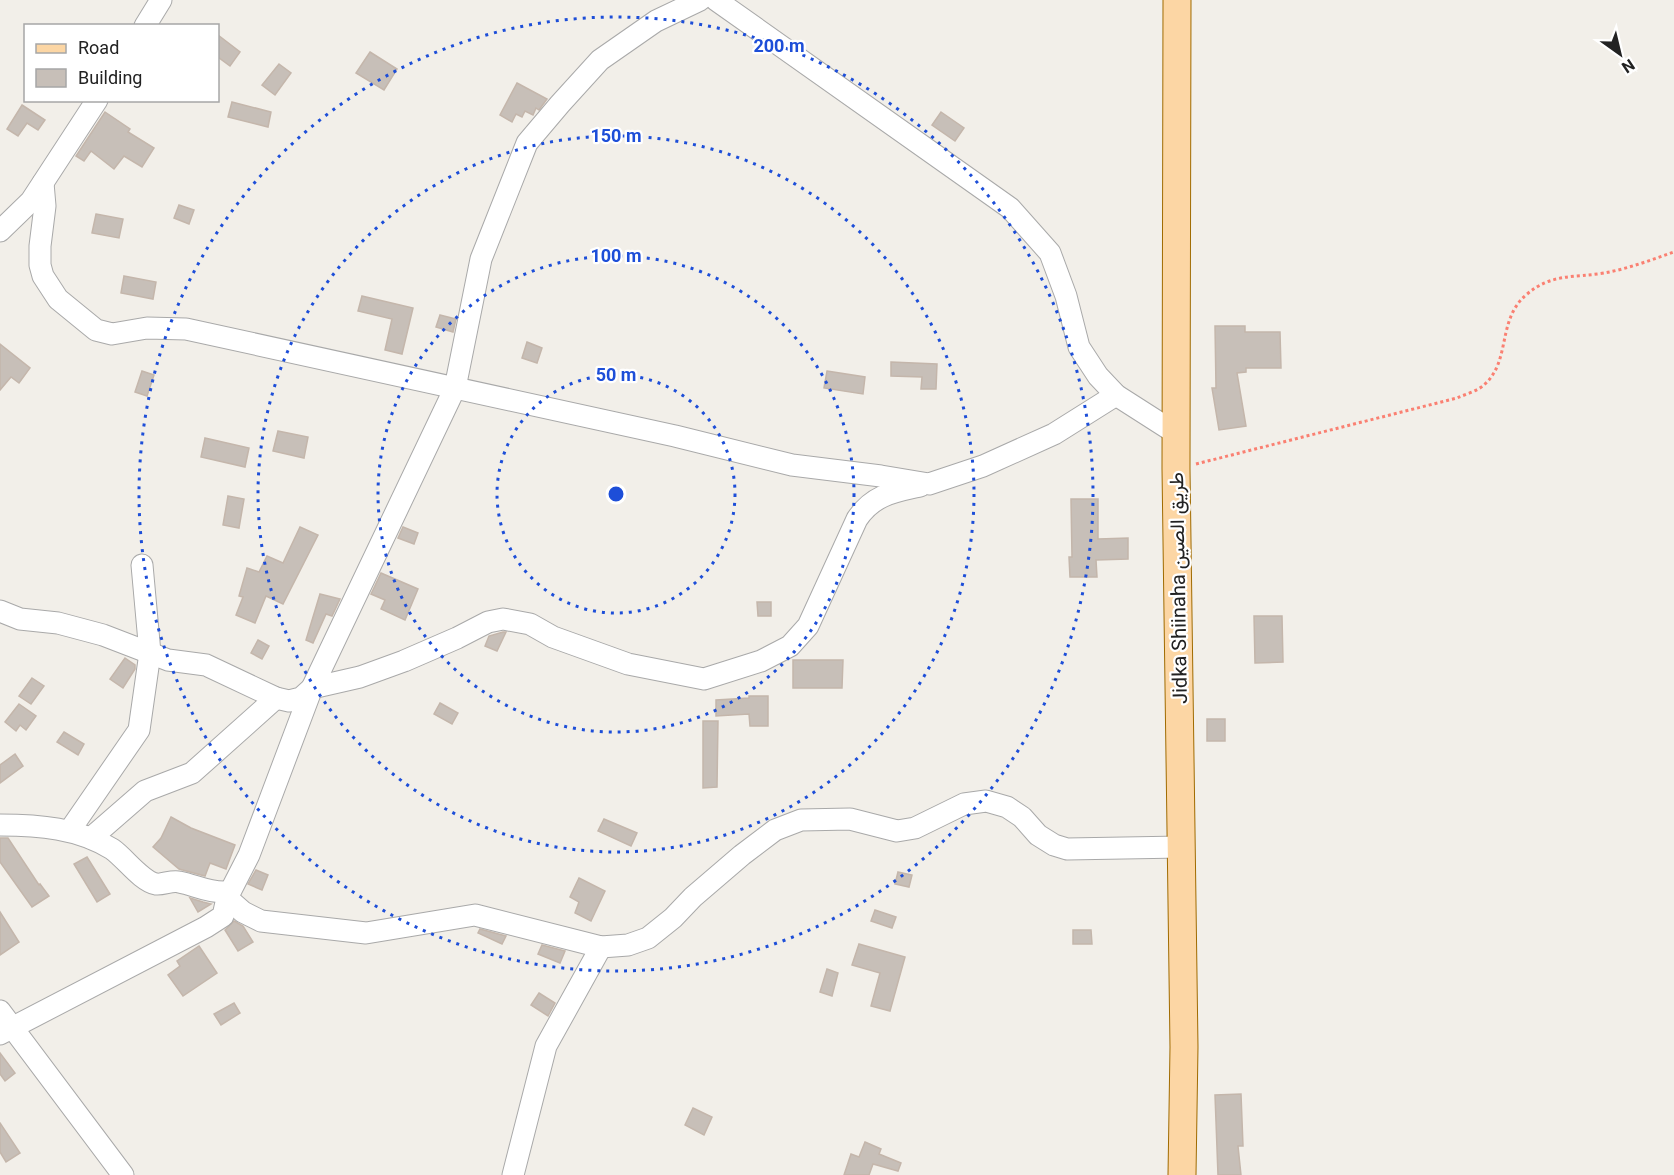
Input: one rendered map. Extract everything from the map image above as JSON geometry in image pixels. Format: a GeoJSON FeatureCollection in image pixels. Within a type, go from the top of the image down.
{"type":"FeatureCollection","features":[{"type":"Feature","properties":{"kind":"main road","name":"Jidka Shiinaha طريق الصين"},"geometry":{"type":"LineString","coordinates":[[1177,0],[1176,469],[1184,1047],[1182,1175]]}},
{"type":"Feature","properties":{"kind":"street"},"geometry":{"type":"LineString","coordinates":[[146,24],[161,0]]}},
{"type":"Feature","properties":{"kind":"street"},"geometry":{"type":"LineString","coordinates":[[123,1175],[4,1024],[206,927],[223,916],[227,898],[249,855],[312,688],[455,388],[481,259],[527,143],[600,60],[656,21],[700,0]]}},
{"type":"Feature","properties":{"kind":"street"},"geometry":{"type":"LineString","coordinates":[[716,0],[1010,208],[1050,253],[1066,297],[1079,347],[1098,376],[1116,395],[1177,434]]}},
{"type":"Feature","properties":{"kind":"street"},"geometry":{"type":"LineString","coordinates":[[0,231],[31,201],[97,102]]}},
{"type":"Feature","properties":{"kind":"street"},"geometry":{"type":"LineString","coordinates":[[43,183],[45,215],[40,246],[43,276],[58,299],[96,330],[112,334],[147,328],[186,330],[675,436],[792,465],[929,484]]}},
{"type":"Feature","properties":{"kind":"street"},"geometry":{"type":"LineString","coordinates":[[0,611],[20,619],[58,623],[103,635],[178,663],[206,665],[276,698],[289,701],[301,698],[312,688],[371,673],[457,638],[488,622],[503,619],[530,624],[553,637],[628,664],[704,679],[761,661],[790,646],[808,626],[857,519],[876,499],[983,466],[1054,434],[1116,395]]}},
{"type":"Feature","properties":{"kind":"street"},"geometry":{"type":"LineString","coordinates":[[70,830],[139,730],[150,653],[142,565]]}},
{"type":"Feature","properties":{"kind":"street"},"geometry":{"type":"LineString","coordinates":[[91,838],[145,790],[192,773],[276,698]]}},
{"type":"Feature","properties":{"kind":"street"},"geometry":{"type":"LineString","coordinates":[[0,825],[27,825],[70,830],[114,850],[147,880],[157,884],[177,881],[209,892],[224,892],[227,898],[243,912],[261,921],[366,933],[475,915],[601,947],[628,945],[648,938],[742,855],[776,830],[801,820],[850,819],[897,831],[915,828],[964,804],[986,801],[1007,807],[1022,817],[1038,835],[1054,845],[1067,849],[1180,847]]}},
{"type":"Feature","properties":{"kind":"street"},"geometry":{"type":"LineString","coordinates":[[513,1175],[546,1046],[601,947]]}},
{"type":"Feature","properties":{"kind":"path"},"geometry":{"type":"LineString","coordinates":[[1176,469],[1456,398],[1483,386],[1496,372],[1508,320],[1525,296],[1545,282],[1568,276],[1604,273],[1674,252]]}},
{"type":"Feature","properties":{"kind":"building"},"geometry":{"type":"Polygon","coordinates":[[[219,36],[240,52],[230,66],[219,58],[219,36]]]}},
{"type":"Feature","properties":{"kind":"building"},"geometry":{"type":"Polygon","coordinates":[[[370,52],[397,69],[384,90],[356,73],[370,52]]]}},
{"type":"Feature","properties":{"kind":"building"},"geometry":{"type":"Polygon","coordinates":[[[279,64],[291,73],[275,95],[262,85],[279,64]]]}},
{"type":"Feature","properties":{"kind":"building"},"geometry":{"type":"Polygon","coordinates":[[[517,83],[547,99],[539,110],[536,108],[533,115],[525,111],[522,117],[516,114],[512,122],[500,115],[517,83]]]}},
{"type":"Feature","properties":{"kind":"building"},"geometry":{"type":"Polygon","coordinates":[[[232,102],[271,112],[268,127],[228,117],[232,102]]]}},
{"type":"Feature","properties":{"kind":"building"},"geometry":{"type":"Polygon","coordinates":[[[22,105],[45,120],[38,130],[27,123],[18,136],[7,129],[22,105]]]}},
{"type":"Feature","properties":{"kind":"building"},"geometry":{"type":"Polygon","coordinates":[[[105,112],[130,129],[128,132],[154,148],[142,167],[124,156],[114,169],[91,151],[84,161],[76,156],[105,112]]]}},
{"type":"Feature","properties":{"kind":"building"},"geometry":{"type":"Polygon","coordinates":[[[941,112],[964,128],[955,141],[932,125],[941,112]]]}},
{"type":"Feature","properties":{"kind":"building"},"geometry":{"type":"Polygon","coordinates":[[[179,205],[194,210],[189,224],[174,218],[179,205]]]}},
{"type":"Feature","properties":{"kind":"building"},"geometry":{"type":"Polygon","coordinates":[[[96,214],[123,219],[119,238],[92,233],[96,214]]]}},
{"type":"Feature","properties":{"kind":"building"},"geometry":{"type":"Polygon","coordinates":[[[124,276],[156,282],[153,299],[121,293],[124,276]]]}},
{"type":"Feature","properties":{"kind":"building"},"geometry":{"type":"Polygon","coordinates":[[[362,296],[413,308],[402,354],[385,350],[392,319],[358,311],[362,296]]]}},
{"type":"Feature","properties":{"kind":"building"},"geometry":{"type":"Polygon","coordinates":[[[440,315],[456,319],[453,332],[436,327],[440,315]]]}},
{"type":"Feature","properties":{"kind":"building"},"geometry":{"type":"Polygon","coordinates":[[[1215,326],[1245,326],[1245,332],[1280,332],[1281,368],[1246,368],[1246,372],[1237,373],[1246,426],[1219,430],[1212,388],[1216,388],[1215,326]]]}},
{"type":"Feature","properties":{"kind":"building"},"geometry":{"type":"Polygon","coordinates":[[[527,342],[542,348],[537,363],[522,358],[527,342]]]}},
{"type":"Feature","properties":{"kind":"building"},"geometry":{"type":"Polygon","coordinates":[[[0,344],[30,368],[19,383],[11,377],[0,390],[0,344]]]}},
{"type":"Feature","properties":{"kind":"building"},"geometry":{"type":"Polygon","coordinates":[[[891,362],[937,364],[936,389],[921,389],[922,377],[891,376],[891,362]]]}},
{"type":"Feature","properties":{"kind":"building"},"geometry":{"type":"Polygon","coordinates":[[[142,371],[154,375],[147,396],[135,392],[142,371]]]}},
{"type":"Feature","properties":{"kind":"building"},"geometry":{"type":"Polygon","coordinates":[[[827,371],[865,377],[863,394],[824,388],[827,371]]]}},
{"type":"Feature","properties":{"kind":"building"},"geometry":{"type":"Polygon","coordinates":[[[278,431],[308,437],[304,458],[273,451],[278,431]]]}},
{"type":"Feature","properties":{"kind":"building"},"geometry":{"type":"Polygon","coordinates":[[[205,438],[249,448],[245,467],[201,457],[205,438]]]}},
{"type":"Feature","properties":{"kind":"building"},"geometry":{"type":"Polygon","coordinates":[[[228,496],[244,499],[239,528],[223,525],[228,496]]]}},
{"type":"Feature","properties":{"kind":"building"},"geometry":{"type":"Polygon","coordinates":[[[1071,499],[1098,499],[1098,539],[1128,538],[1128,559],[1096,560],[1097,577],[1070,577],[1071,499]]]}},
{"type":"Feature","properties":{"kind":"building"},"geometry":{"type":"Polygon","coordinates":[[[300,527],[318,535],[283,604],[266,596],[255,623],[236,615],[243,597],[239,596],[247,568],[259,572],[267,556],[283,563],[300,527]]]}},
{"type":"Feature","properties":{"kind":"building"},"geometry":{"type":"Polygon","coordinates":[[[403,527],[418,533],[414,544],[398,538],[403,527]]]}},
{"type":"Feature","properties":{"kind":"building"},"geometry":{"type":"Polygon","coordinates":[[[381,573],[418,589],[405,620],[381,609],[385,600],[371,594],[381,573]]]}},
{"type":"Feature","properties":{"kind":"building"},"geometry":{"type":"Polygon","coordinates":[[[320,594],[340,599],[332,616],[326,614],[313,643],[306,640],[320,594]]]}},
{"type":"Feature","properties":{"kind":"building"},"geometry":{"type":"Polygon","coordinates":[[[757,602],[771,602],[771,616],[758,616],[757,602]]]}},
{"type":"Feature","properties":{"kind":"building"},"geometry":{"type":"Polygon","coordinates":[[[1254,616],[1282,616],[1283,662],[1255,663],[1254,616]]]}},
{"type":"Feature","properties":{"kind":"building"},"geometry":{"type":"Polygon","coordinates":[[[506,632],[497,651],[485,646],[489,636],[506,632]]]}},
{"type":"Feature","properties":{"kind":"building"},"geometry":{"type":"Polygon","coordinates":[[[258,640],[269,646],[262,659],[251,653],[258,640]]]}},
{"type":"Feature","properties":{"kind":"building"},"geometry":{"type":"Polygon","coordinates":[[[125,658],[135,665],[135,669],[123,688],[110,679],[125,658]]]}},
{"type":"Feature","properties":{"kind":"building"},"geometry":{"type":"Polygon","coordinates":[[[793,660],[843,660],[842,688],[793,688],[793,660]]]}},
{"type":"Feature","properties":{"kind":"building"},"geometry":{"type":"Polygon","coordinates":[[[32,678],[44,686],[31,704],[19,696],[32,678]]]}},
{"type":"Feature","properties":{"kind":"building"},"geometry":{"type":"Polygon","coordinates":[[[749,696],[768,696],[768,726],[750,726],[749,714],[716,716],[716,700],[749,698],[749,696]]]}},
{"type":"Feature","properties":{"kind":"building"},"geometry":{"type":"Polygon","coordinates":[[[440,703],[458,713],[452,724],[434,714],[440,703]]]}},
{"type":"Feature","properties":{"kind":"building"},"geometry":{"type":"Polygon","coordinates":[[[19,704],[36,716],[26,730],[20,725],[16,731],[5,722],[19,704]]]}},
{"type":"Feature","properties":{"kind":"building"},"geometry":{"type":"Polygon","coordinates":[[[1207,719],[1225,719],[1225,741],[1207,741],[1207,719]]]}},
{"type":"Feature","properties":{"kind":"building"},"geometry":{"type":"Polygon","coordinates":[[[703,721],[718,721],[717,787],[703,788],[703,721]]]}},
{"type":"Feature","properties":{"kind":"building"},"geometry":{"type":"Polygon","coordinates":[[[64,732],[84,744],[78,755],[57,742],[64,732]]]}},
{"type":"Feature","properties":{"kind":"building"},"geometry":{"type":"Polygon","coordinates":[[[15,754],[23,766],[0,783],[0,765],[15,754]]]}},
{"type":"Feature","properties":{"kind":"building"},"geometry":{"type":"Polygon","coordinates":[[[171,817],[191,828],[235,845],[226,869],[210,863],[205,876],[179,869],[153,847],[161,838],[171,817]]]}},
{"type":"Feature","properties":{"kind":"building"},"geometry":{"type":"Polygon","coordinates":[[[604,819],[637,833],[631,846],[598,831],[604,819]]]}},
{"type":"Feature","properties":{"kind":"building"},"geometry":{"type":"Polygon","coordinates":[[[0,838],[8,838],[39,885],[49,896],[32,907],[0,862],[0,838]]]}},
{"type":"Feature","properties":{"kind":"building"},"geometry":{"type":"Polygon","coordinates":[[[87,857],[110,894],[97,902],[74,864],[87,857]]]}},
{"type":"Feature","properties":{"kind":"building"},"geometry":{"type":"Polygon","coordinates":[[[256,870],[268,875],[262,890],[248,884],[256,870]]]}},
{"type":"Feature","properties":{"kind":"building"},"geometry":{"type":"Polygon","coordinates":[[[898,872],[912,875],[909,887],[895,884],[898,872]]]}},
{"type":"Feature","properties":{"kind":"building"},"geometry":{"type":"Polygon","coordinates":[[[579,878],[605,891],[591,921],[575,913],[579,902],[570,897],[579,878]]]}},
{"type":"Feature","properties":{"kind":"building"},"geometry":{"type":"Polygon","coordinates":[[[190,898],[203,902],[211,904],[198,912],[190,898]]]}},
{"type":"Feature","properties":{"kind":"building"},"geometry":{"type":"Polygon","coordinates":[[[875,910],[896,917],[892,928],[871,921],[875,910]]]}},
{"type":"Feature","properties":{"kind":"building"},"geometry":{"type":"Polygon","coordinates":[[[0,912],[19,942],[0,955],[0,912]]]}},
{"type":"Feature","properties":{"kind":"building"},"geometry":{"type":"Polygon","coordinates":[[[234,921],[243,926],[253,942],[238,951],[225,930],[234,921]]]}},
{"type":"Feature","properties":{"kind":"building"},"geometry":{"type":"Polygon","coordinates":[[[480,929],[506,936],[502,944],[478,933],[480,929]]]}},
{"type":"Feature","properties":{"kind":"building"},"geometry":{"type":"Polygon","coordinates":[[[1073,930],[1091,930],[1092,944],[1073,944],[1073,930]]]}},
{"type":"Feature","properties":{"kind":"building"},"geometry":{"type":"Polygon","coordinates":[[[859,944],[905,957],[890,1011],[871,1006],[880,973],[852,965],[859,944]]]}},
{"type":"Feature","properties":{"kind":"building"},"geometry":{"type":"Polygon","coordinates":[[[542,945],[565,951],[560,963],[538,954],[542,945]]]}},
{"type":"Feature","properties":{"kind":"building"},"geometry":{"type":"Polygon","coordinates":[[[199,946],[217,973],[183,996],[168,975],[180,966],[177,961],[199,946]]]}},
{"type":"Feature","properties":{"kind":"building"},"geometry":{"type":"Polygon","coordinates":[[[827,969],[838,973],[832,996],[820,992],[827,969]]]}},
{"type":"Feature","properties":{"kind":"building"},"geometry":{"type":"Polygon","coordinates":[[[539,993],[555,1003],[548,1016],[531,1005],[539,993]]]}},
{"type":"Feature","properties":{"kind":"building"},"geometry":{"type":"Polygon","coordinates":[[[234,1003],[240,1013],[221,1025],[214,1014],[234,1003]]]}},
{"type":"Feature","properties":{"kind":"building"},"geometry":{"type":"Polygon","coordinates":[[[0,1053],[15,1073],[5,1081],[0,1074],[0,1053]]]}},
{"type":"Feature","properties":{"kind":"building"},"geometry":{"type":"Polygon","coordinates":[[[1241,1094],[1243,1146],[1238,1146],[1241,1175],[1218,1175],[1215,1095],[1241,1094]]]}},
{"type":"Feature","properties":{"kind":"building"},"geometry":{"type":"Polygon","coordinates":[[[693,1108],[712,1117],[704,1135],[685,1125],[693,1108]]]}},
{"type":"Feature","properties":{"kind":"building"},"geometry":{"type":"Polygon","coordinates":[[[0,1123],[20,1153],[6,1162],[0,1152],[0,1123]]]}},
{"type":"Feature","properties":{"kind":"building"},"geometry":{"type":"Polygon","coordinates":[[[865,1142],[881,1149],[879,1154],[901,1163],[898,1171],[873,1164],[869,1175],[844,1175],[851,1154],[859,1157],[865,1142]]]}}]}
